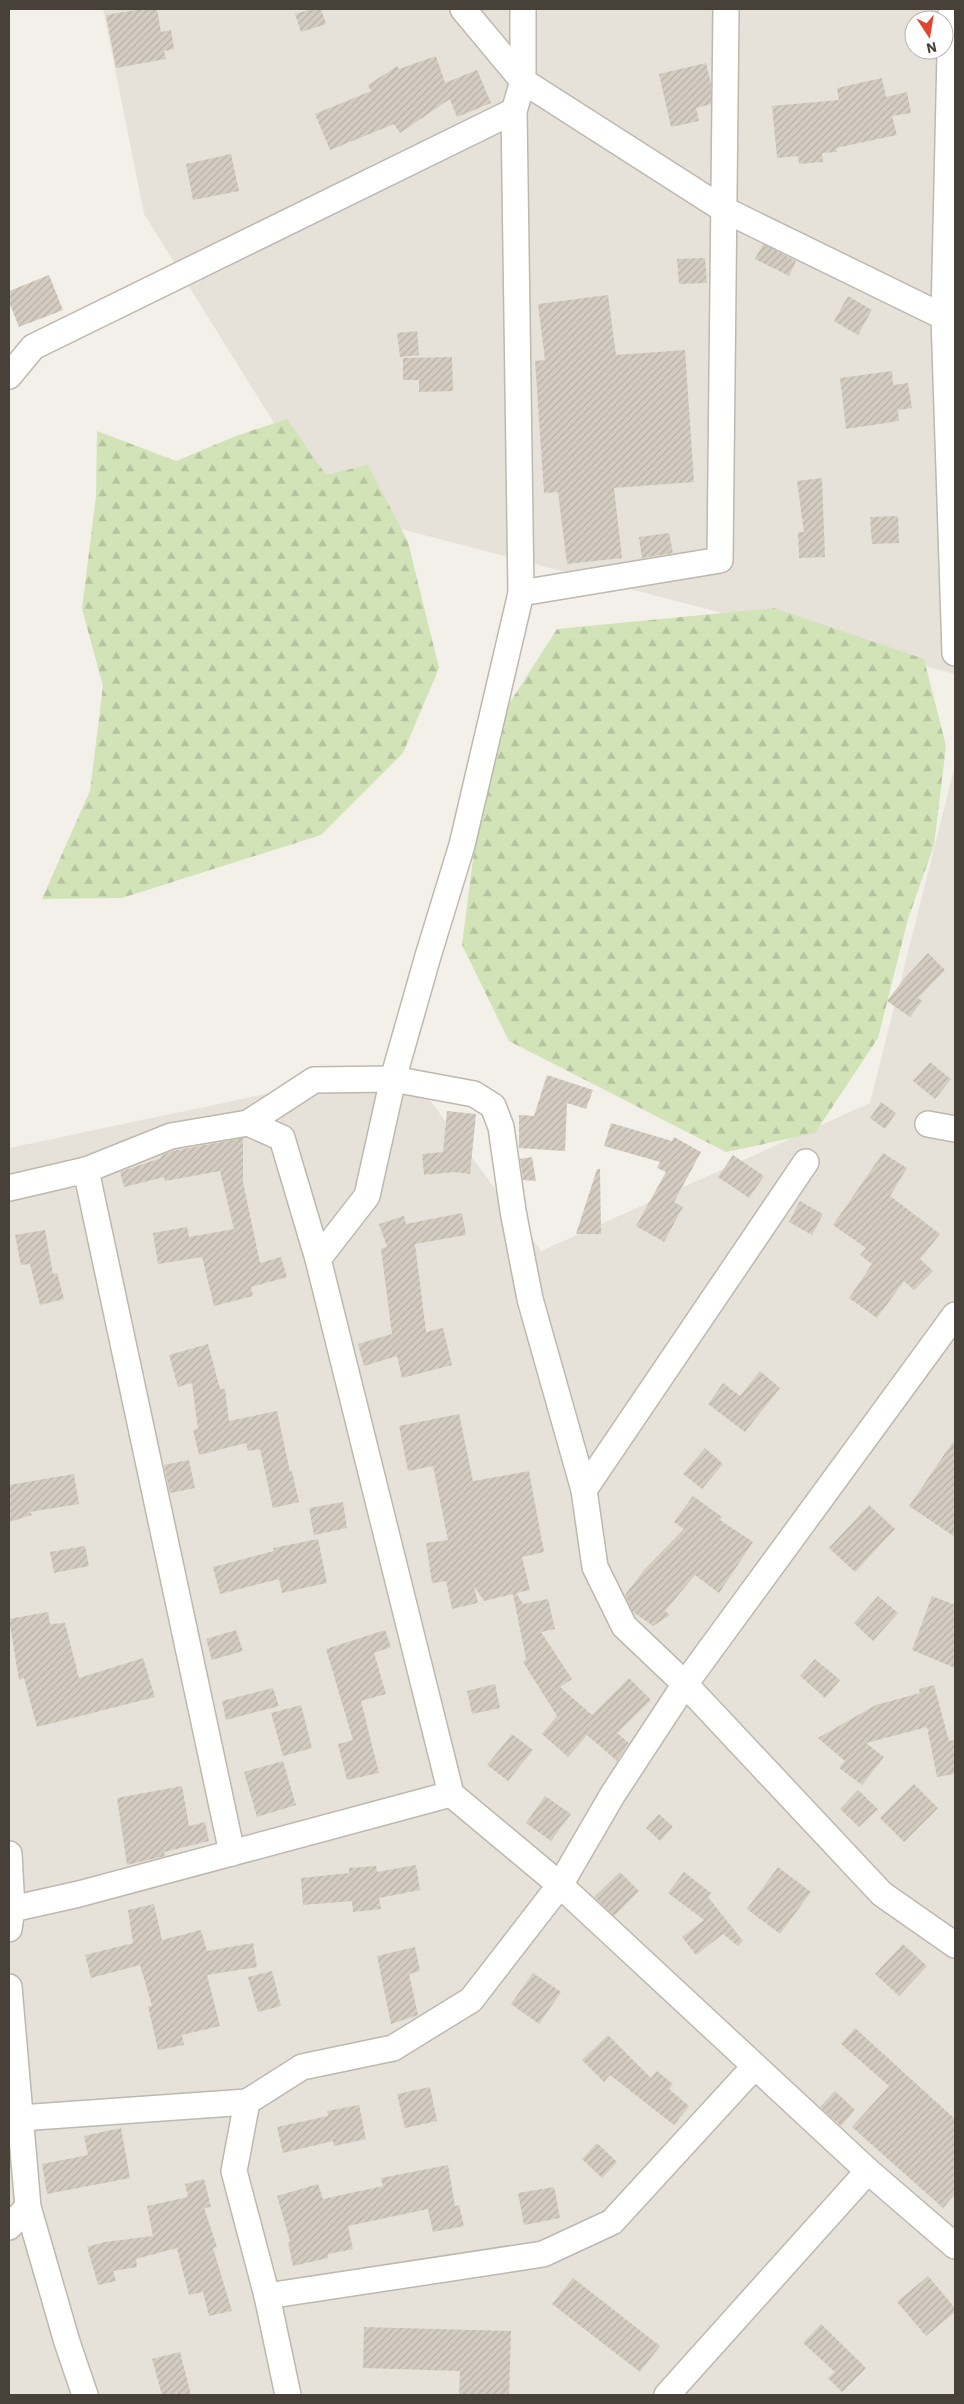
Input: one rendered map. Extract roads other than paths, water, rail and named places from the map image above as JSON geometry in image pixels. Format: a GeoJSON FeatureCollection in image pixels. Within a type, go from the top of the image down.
{"type":"FeatureCollection","features":[{"type":"Feature","properties":{"kind":"street"},"geometry":{"type":"LineString","coordinates":[[463,9],[523,81],[723,209],[950,317]]}},
{"type":"Feature","properties":{"kind":"street"},"geometry":{"type":"LineString","coordinates":[[318,1259],[367,1196],[394,1079],[428,956],[462,845],[522,593],[514,111],[523,81],[523,9]]}},
{"type":"Feature","properties":{"kind":"street"},"geometry":{"type":"LineString","coordinates":[[522,593],[720,560],[726,9]]}},
{"type":"Feature","properties":{"kind":"street"},"geometry":{"type":"LineString","coordinates":[[951,9],[950,317],[955,653]]}},
{"type":"Feature","properties":{"kind":"street"},"geometry":{"type":"LineString","coordinates":[[9,376],[33,347],[514,111]]}},
{"type":"Feature","properties":{"kind":"street"},"geometry":{"type":"LineString","coordinates":[[9,1188],[86,1170],[171,1136],[248,1123],[314,1080],[394,1079],[474,1094],[493,1106],[501,1127],[513,1211],[530,1299],[584,1490],[595,1567],[624,1626],[685,1684],[882,1894],[955,1945]]}},
{"type":"Feature","properties":{"kind":"street"},"geometry":{"type":"LineString","coordinates":[[248,1123],[282,1138],[318,1259],[452,1794],[560,1885],[868,2171],[955,2246]]}},
{"type":"Feature","properties":{"kind":"street"},"geometry":{"type":"LineString","coordinates":[[928,1124],[955,1129]]}},
{"type":"Feature","properties":{"kind":"street"},"geometry":{"type":"LineString","coordinates":[[584,1490],[806,1162]]}},
{"type":"Feature","properties":{"kind":"street"},"geometry":{"type":"LineString","coordinates":[[86,1170],[232,1853]]}},
{"type":"Feature","properties":{"kind":"street"},"geometry":{"type":"LineString","coordinates":[[20,2118],[247,2102],[302,2067],[393,2048],[471,2000],[560,1885],[613,1794],[685,1684],[955,1314]]}},
{"type":"Feature","properties":{"kind":"street"},"geometry":{"type":"LineString","coordinates":[[9,1857],[10,1919],[79,1894],[452,1794]]}},
{"type":"Feature","properties":{"kind":"street"},"geometry":{"type":"LineString","coordinates":[[9,1988],[28,2207],[85,2395]]}},
{"type":"Feature","properties":{"kind":"street"},"geometry":{"type":"LineString","coordinates":[[267,2296],[543,2254],[612,2222],[755,2066]]}},
{"type":"Feature","properties":{"kind":"street"},"geometry":{"type":"LineString","coordinates":[[247,2102],[234,2171],[267,2296],[288,2395]]}},
{"type":"Feature","properties":{"kind":"street"},"geometry":{"type":"LineString","coordinates":[[667,2395],[868,2171]]}},
{"type":"Feature","properties":{"kind":"street"},"geometry":{"type":"LineString","coordinates":[[9,2227],[28,2207]]}}]}
